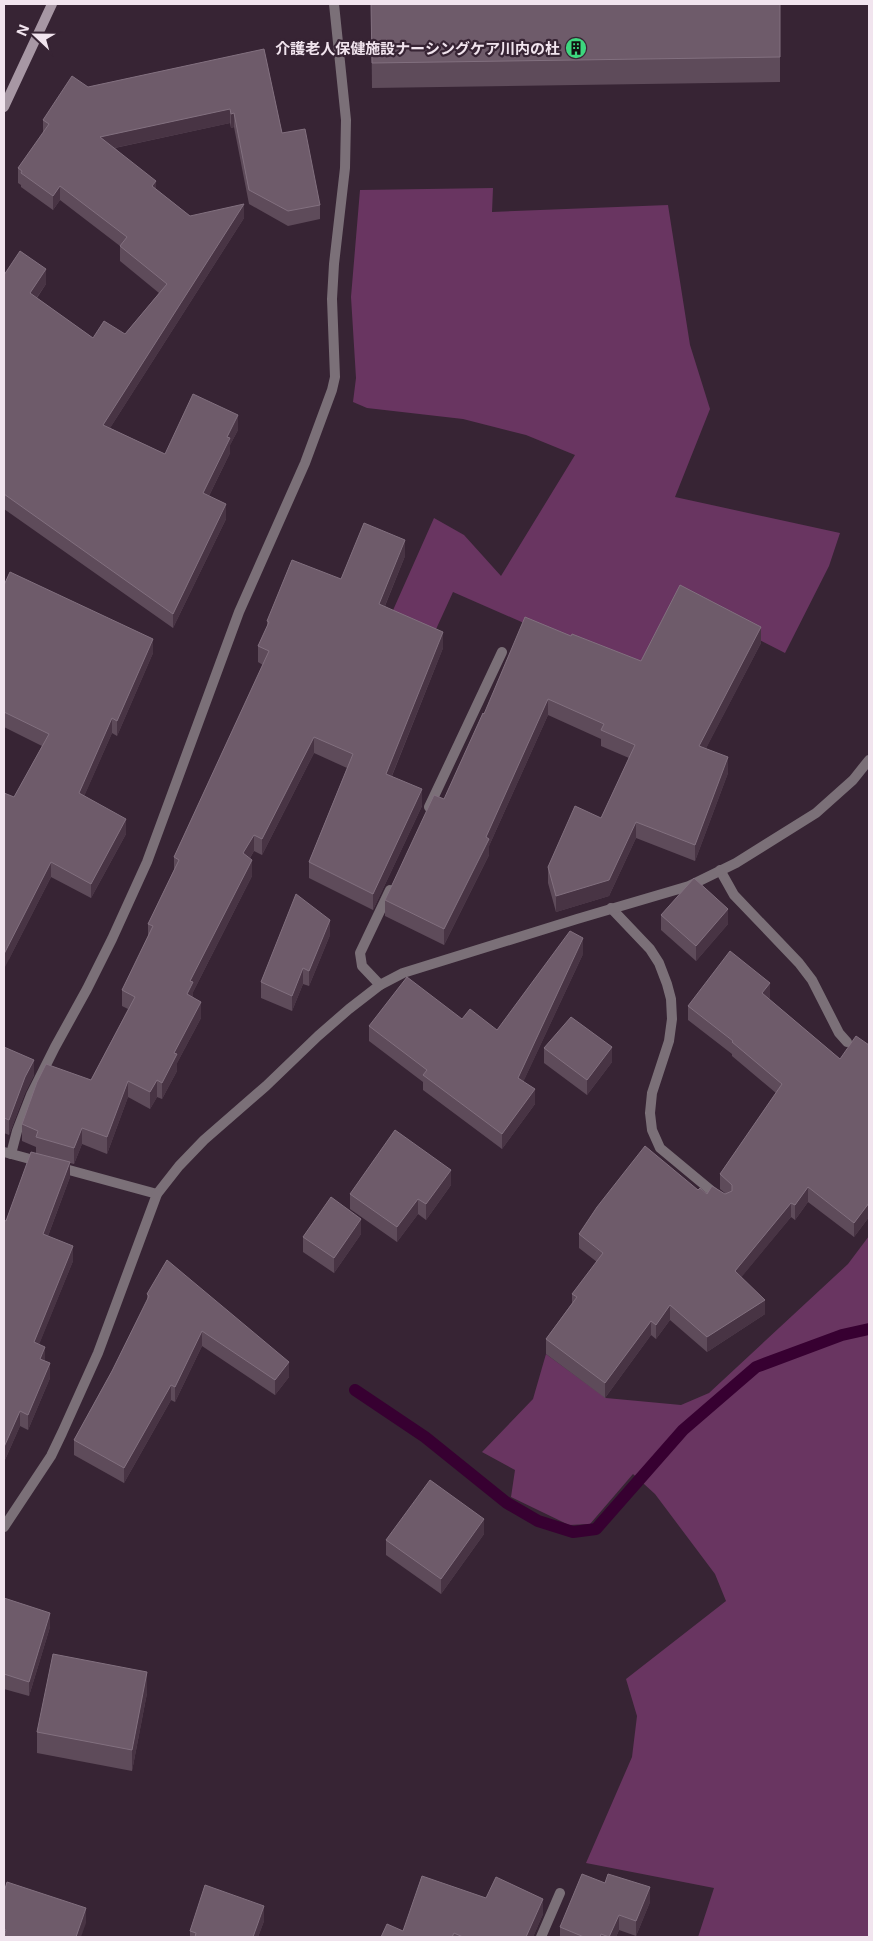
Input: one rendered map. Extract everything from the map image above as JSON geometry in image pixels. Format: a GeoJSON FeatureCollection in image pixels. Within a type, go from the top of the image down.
{"type":"FeatureCollection","features":[{"type":"Feature","properties":{"kind":"main road"},"geometry":{"type":"LineString","coordinates":[[4,107],[52,4]]}},
{"type":"Feature","properties":{"kind":"street"},"geometry":{"type":"LineString","coordinates":[[157,1194],[7,1153],[55,1047],[112,939],[147,862],[240,612],[305,463],[332,390],[335,377],[332,299],[345,168],[346,120],[334,4]]}},
{"type":"Feature","properties":{"kind":"street"},"geometry":{"type":"LineString","coordinates":[[423,820],[502,652]]}},
{"type":"Feature","properties":{"kind":"street"},"geometry":{"type":"LineString","coordinates":[[4,1528],[51,1456],[62,1432],[98,1352],[157,1194],[179,1166],[212,1132],[266,1086],[342,1014],[380,985],[403,973],[611,908],[689,886],[736,863],[816,813],[853,780],[869,760]]}},
{"type":"Feature","properties":{"kind":"street"},"geometry":{"type":"LineString","coordinates":[[720,870],[734,895],[812,980],[840,1033],[847,1042]]}},
{"type":"Feature","properties":{"kind":"street"},"geometry":{"type":"LineString","coordinates":[[380,985],[362,966],[360,953],[394,882]]}},
{"type":"Feature","properties":{"kind":"street"},"geometry":{"type":"LineString","coordinates":[[611,908],[650,949],[659,963],[671,999],[672,1019],[669,1041],[652,1093],[650,1113],[652,1130],[660,1148],[726,1202]]}},
{"type":"Feature","properties":{"kind":"street"},"geometry":{"type":"LineString","coordinates":[[542,1937],[560,1893]]}},
{"type":"Feature","properties":{"kind":"shaded area"},"geometry":{"type":"Polygon","coordinates":[[[493,188],[492,212],[668,205],[690,345],[710,409],[675,497],[840,533],[829,566],[785,653],[680,599],[640,674],[453,592],[432,638],[390,617],[434,518],[464,535],[501,576],[575,455],[526,435],[463,419],[367,408],[353,402],[356,378],[351,297],[360,190],[493,188]]]}},
{"type":"Feature","properties":{"kind":"shaded area"},"geometry":{"type":"Polygon","coordinates":[[[869,1236],[869,1937],[698,1937],[714,1888],[586,1863],[632,1757],[637,1716],[626,1679],[726,1601],[715,1574],[655,1494],[633,1474],[590,1524],[569,1525],[511,1497],[515,1470],[482,1452],[533,1399],[546,1354],[606,1398],[681,1405],[709,1393],[848,1264],[869,1236]]]}},
{"type":"Feature","properties":{"kind":"building","name":"介護老人保健施設ナーシングケア川内の杜"},"geometry":{"type":"Polygon","coordinates":[[[371,4],[780,4],[780,57],[372,63],[371,4]]]}},
{"type":"Feature","properties":{"kind":"building"},"geometry":{"type":"Polygon","coordinates":[[[264,49],[282,133],[305,129],[320,205],[288,211],[249,190],[234,113],[231,114],[230,109],[100,137],[156,181],[152,186],[190,216],[244,204],[103,425],[165,454],[193,394],[238,415],[227,437],[230,438],[203,493],[226,504],[173,614],[4,494],[4,275],[20,251],[46,269],[30,293],[93,338],[104,321],[125,334],[167,284],[120,246],[127,237],[60,186],[53,196],[21,173],[22,171],[18,168],[49,124],[43,120],[72,76],[88,87],[264,49]]]}},
{"type":"Feature","properties":{"kind":"building"},"geometry":{"type":"Polygon","coordinates":[[[364,523],[405,540],[379,604],[443,632],[386,774],[422,789],[373,894],[309,862],[353,754],[314,737],[262,839],[254,835],[243,853],[252,860],[190,981],[193,982],[187,994],[201,1002],[174,1053],[177,1054],[162,1083],[157,1080],[150,1092],[128,1081],[107,1137],[82,1128],[74,1148],[36,1137],[38,1131],[22,1124],[37,1082],[46,1064],[91,1080],[135,997],[122,990],[153,926],[148,924],[179,860],[174,857],[269,651],[258,646],[292,560],[341,579],[364,523]]]}},
{"type":"Feature","properties":{"kind":"building"},"geometry":{"type":"Polygon","coordinates":[[[10,572],[153,639],[117,721],[112,718],[79,793],[126,819],[91,884],[51,862],[4,954],[4,793],[14,797],[49,734],[4,712],[4,585],[10,572]]]}},
{"type":"Feature","properties":{"kind":"building"},"geometry":{"type":"Polygon","coordinates":[[[680,585],[761,627],[699,746],[728,757],[695,845],[636,822],[609,880],[556,896],[548,867],[575,806],[601,818],[635,745],[601,730],[604,724],[548,699],[486,837],[489,839],[444,929],[385,900],[434,795],[444,799],[484,714],[525,617],[641,661],[680,585]]]}},
{"type":"Feature","properties":{"kind":"building"},"geometry":{"type":"Polygon","coordinates":[[[694,878],[728,909],[696,946],[661,915],[694,878]]]}},
{"type":"Feature","properties":{"kind":"building"},"geometry":{"type":"Polygon","coordinates":[[[296,894],[330,920],[309,971],[303,968],[292,996],[261,982],[296,894]]]}},
{"type":"Feature","properties":{"kind":"building"},"geometry":{"type":"Polygon","coordinates":[[[570,931],[583,938],[518,1078],[535,1089],[502,1134],[423,1075],[427,1070],[369,1026],[407,977],[462,1019],[470,1009],[497,1030],[570,931]]]}},
{"type":"Feature","properties":{"kind":"building"},"geometry":{"type":"Polygon","coordinates":[[[730,951],[770,983],[762,993],[840,1059],[856,1036],[869,1045],[869,1203],[854,1223],[808,1187],[795,1205],[791,1203],[735,1271],[765,1300],[707,1337],[670,1305],[656,1325],[651,1321],[605,1383],[546,1339],[577,1297],[572,1294],[603,1253],[579,1234],[597,1207],[645,1146],[698,1190],[700,1188],[707,1194],[712,1186],[725,1194],[732,1191],[732,1185],[720,1174],[782,1084],[733,1041],[688,1006],[730,951]]]}},
{"type":"Feature","properties":{"kind":"building"},"geometry":{"type":"Polygon","coordinates":[[[571,1017],[612,1047],[587,1080],[544,1048],[571,1017]]]}},
{"type":"Feature","properties":{"kind":"building"},"geometry":{"type":"Polygon","coordinates":[[[4,1047],[34,1060],[25,1077],[9,1120],[4,1118],[4,1047]]]}},
{"type":"Feature","properties":{"kind":"building"},"geometry":{"type":"Polygon","coordinates":[[[395,1130],[451,1170],[426,1204],[418,1199],[397,1227],[350,1194],[395,1130]]]}},
{"type":"Feature","properties":{"kind":"building"},"geometry":{"type":"Polygon","coordinates":[[[31,1152],[70,1162],[43,1234],[73,1246],[34,1342],[45,1347],[40,1359],[50,1363],[28,1415],[20,1411],[4,1447],[4,1220],[6,1221],[31,1152]]]}},
{"type":"Feature","properties":{"kind":"building"},"geometry":{"type":"Polygon","coordinates":[[[331,1197],[361,1219],[334,1258],[303,1237],[331,1197]]]}},
{"type":"Feature","properties":{"kind":"building"},"geometry":{"type":"Polygon","coordinates":[[[167,1260],[289,1362],[275,1380],[202,1331],[175,1387],[171,1385],[124,1468],[74,1440],[112,1371],[149,1296],[147,1294],[167,1260]]]}},
{"type":"Feature","properties":{"kind":"building"},"geometry":{"type":"Polygon","coordinates":[[[430,1480],[484,1519],[441,1579],[386,1540],[430,1480]]]}},
{"type":"Feature","properties":{"kind":"building"},"geometry":{"type":"Polygon","coordinates":[[[4,1598],[50,1613],[29,1682],[4,1674],[4,1598]]]}},
{"type":"Feature","properties":{"kind":"building"},"geometry":{"type":"Polygon","coordinates":[[[53,1654],[147,1672],[132,1750],[37,1732],[53,1654]]]}},
{"type":"Feature","properties":{"kind":"building"},"geometry":{"type":"Polygon","coordinates":[[[582,1874],[605,1883],[608,1874],[650,1887],[636,1921],[619,1915],[609,1937],[601,1934],[600,1937],[584,1937],[560,1927],[582,1874]]]}},
{"type":"Feature","properties":{"kind":"building"},"geometry":{"type":"Polygon","coordinates":[[[422,1876],[486,1898],[496,1877],[543,1899],[526,1937],[463,1937],[454,1933],[452,1937],[381,1937],[387,1924],[403,1931],[422,1876]]]}},
{"type":"Feature","properties":{"kind":"building"},"geometry":{"type":"Polygon","coordinates":[[[7,1882],[86,1908],[76,1937],[4,1937],[6,1930],[4,1929],[4,1892],[7,1882]]]}},
{"type":"Feature","properties":{"kind":"building"},"geometry":{"type":"Polygon","coordinates":[[[205,1885],[264,1906],[253,1937],[195,1937],[196,1933],[190,1931],[205,1885]]]}},
{"type":"Feature","properties":{"kind":"waterway"},"geometry":{"type":"LineString","coordinates":[[355,1390],[425,1437],[507,1503],[538,1521],[573,1532],[596,1529],[683,1430],[756,1367],[842,1335],[869,1329]]}},
{"type":"Feature","properties":{"kind":"place","name":"介護老人保健施設ナーシングケア川内の杜"},"geometry":{"type":"Point","coordinates":[576,48]}}]}
